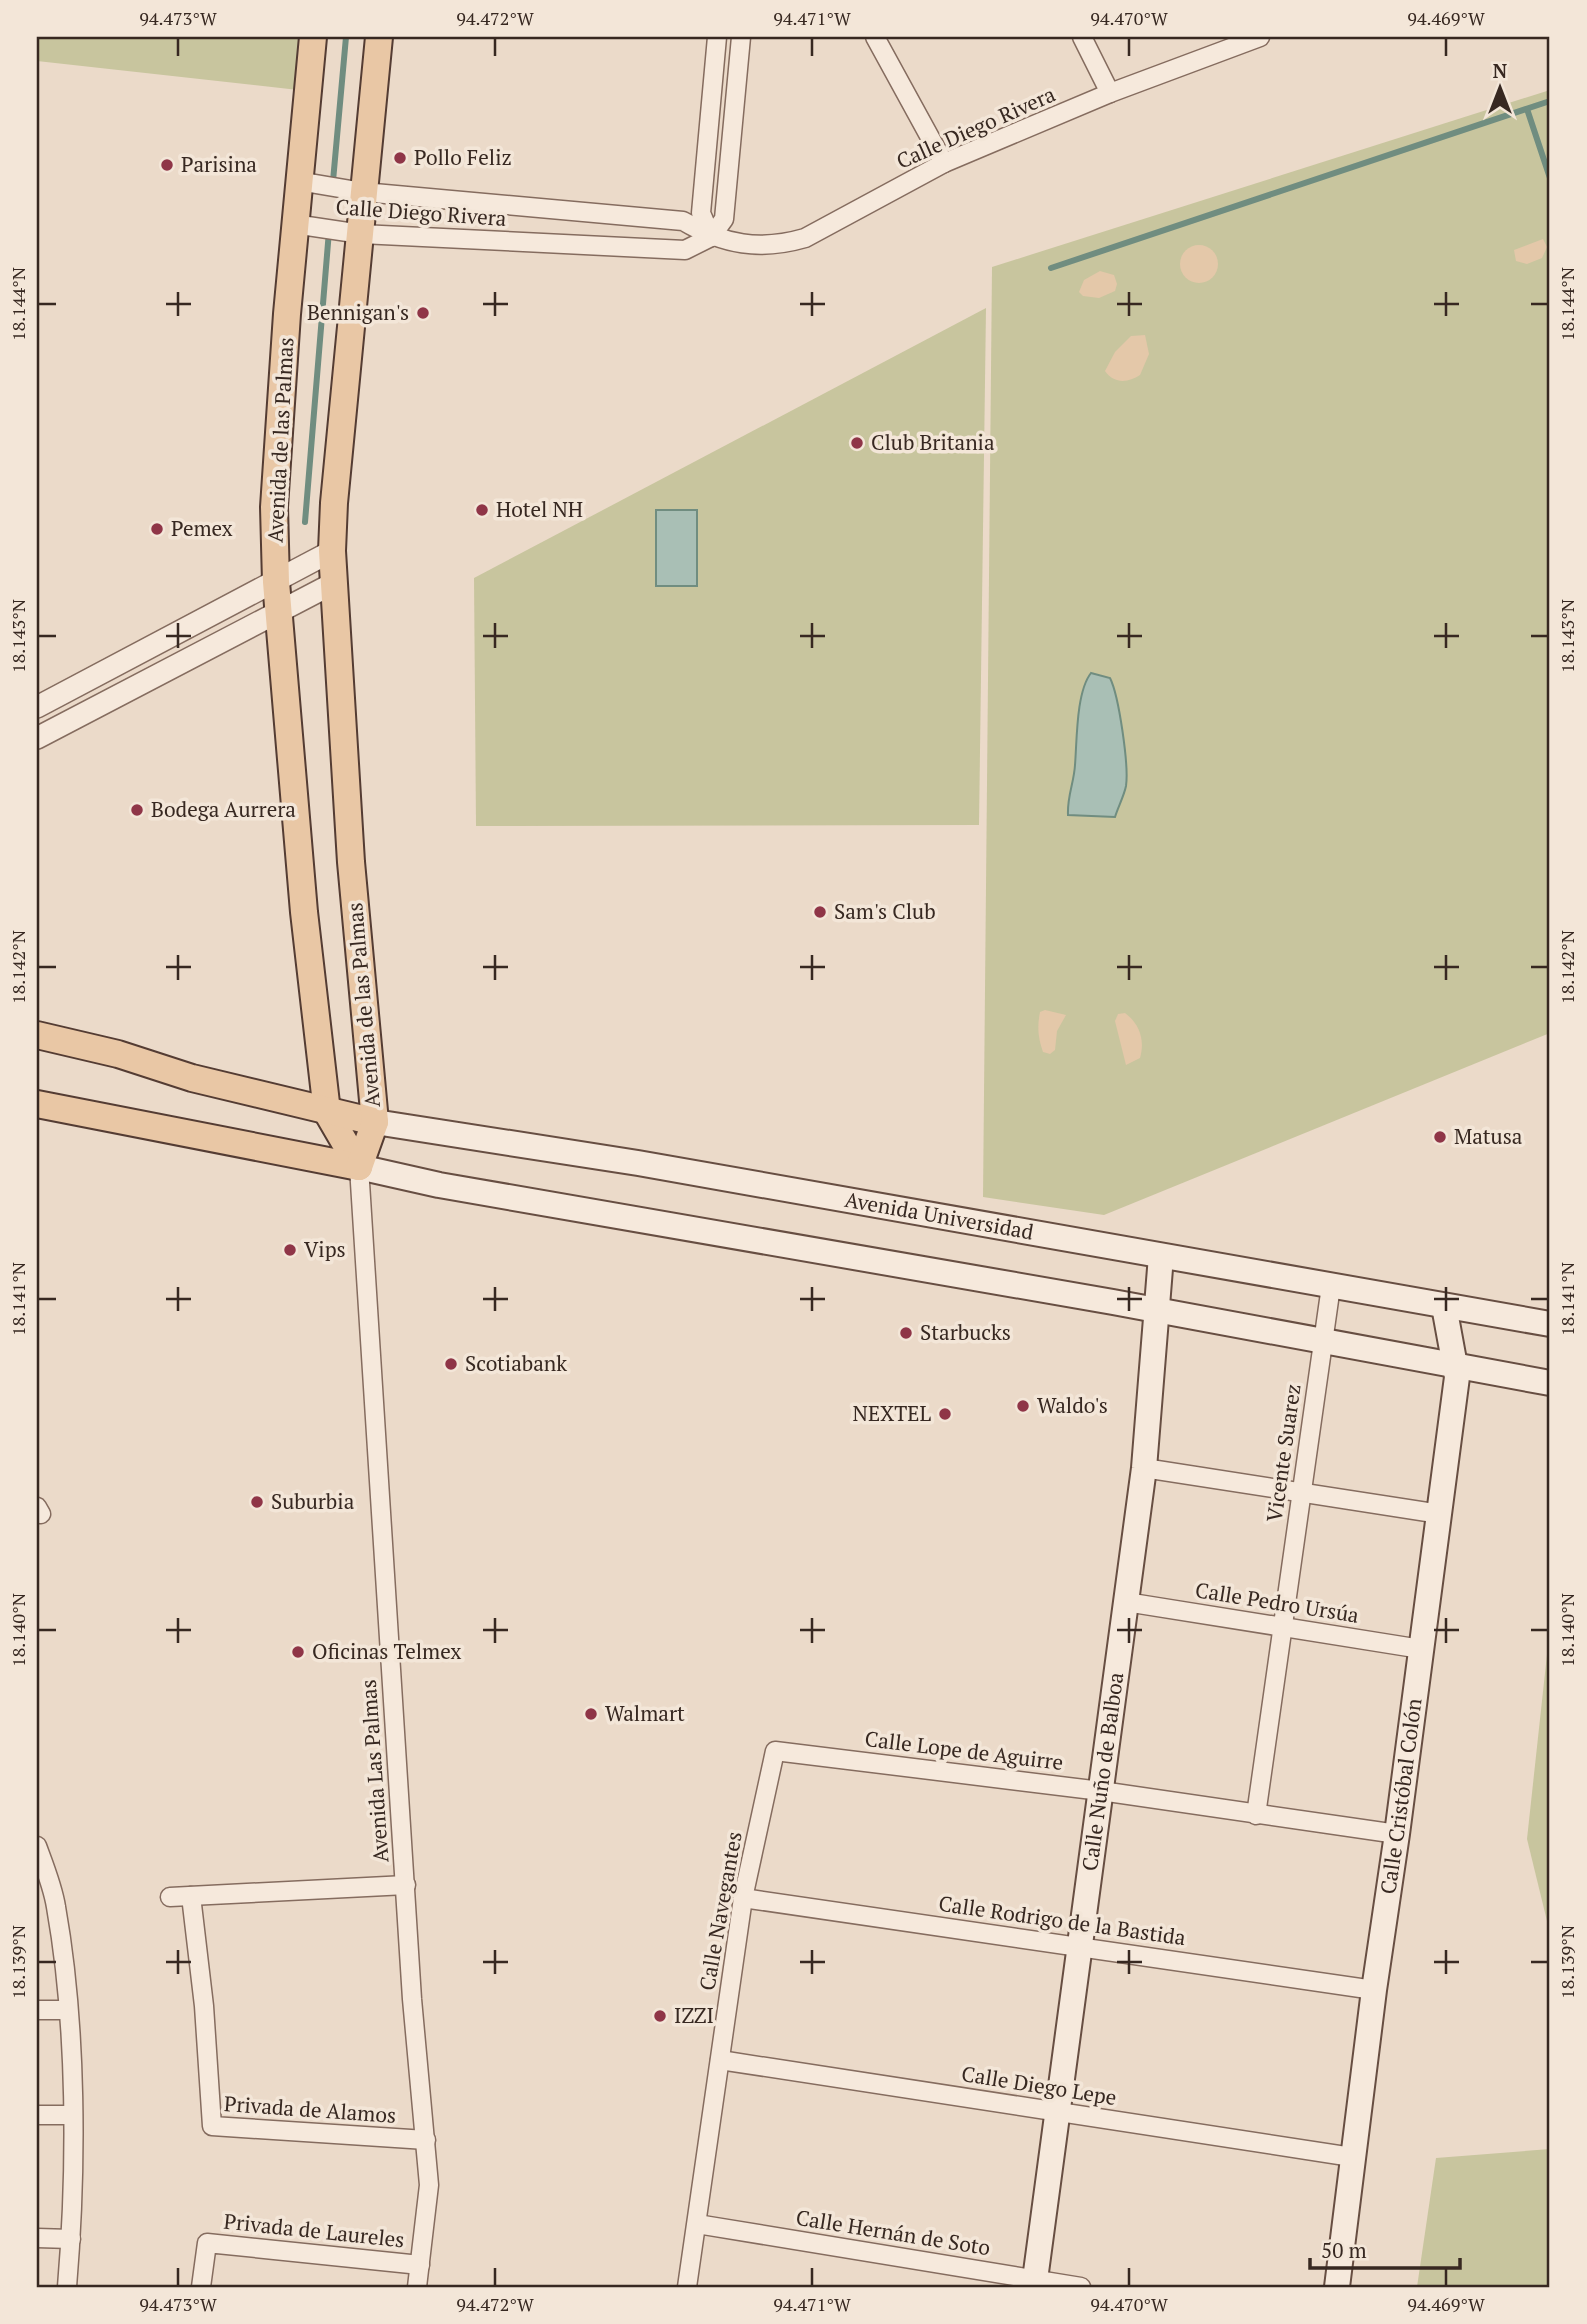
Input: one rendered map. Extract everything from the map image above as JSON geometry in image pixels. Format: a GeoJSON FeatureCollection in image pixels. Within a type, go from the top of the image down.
{"type":"FeatureCollection","features":[{"type":"Feature","properties":{"kind":"main road","name":"Avenida de las Palmas"},"geometry":{"type":"LineString","coordinates":[[313,37],[294,224],[274,507],[276,582],[304,912],[327,1112],[359,1167]]}},
{"type":"Feature","properties":{"kind":"main road","name":"Avenida de las Palmas"},"geometry":{"type":"LineString","coordinates":[[359,1167],[375,1122],[351,863],[332,551],[334,503],[379,37]]}},
{"type":"Feature","properties":{"kind":"main road","name":"Avenida Universidad"},"geometry":{"type":"LineString","coordinates":[[37,1035],[327,1112],[375,1122],[638,1163],[1550,1324]]}},
{"type":"Feature","properties":{"kind":"main road"},"geometry":{"type":"LineString","coordinates":[[37,1104],[439,1185],[1113,1302],[1550,1383]]}},
{"type":"Feature","properties":{"kind":"main road","name":"Calle Nuño de Balboa"},"geometry":{"type":"LineString","coordinates":[[1035,2283],[1144,1468],[1161,1256]]}},
{"type":"Feature","properties":{"kind":"main road","name":"Calle Cristóbal Colón"},"geometry":{"type":"LineString","coordinates":[[1338,2287],[1352,2157],[1457,1377],[1444,1306]]}},
{"type":"Feature","properties":{"kind":"street"},"geometry":{"type":"LineString","coordinates":[[711,237],[701,213],[717,37]]}},
{"type":"Feature","properties":{"kind":"street"},"geometry":{"type":"LineString","coordinates":[[711,237],[724,219],[741,37]]}},
{"type":"Feature","properties":{"kind":"street"},"geometry":{"type":"LineString","coordinates":[[875,37],[944,163]]}},
{"type":"Feature","properties":{"kind":"street"},"geometry":{"type":"LineString","coordinates":[[1082,37],[1110,93]]}},
{"type":"Feature","properties":{"kind":"street","name":"Calle Diego Rivera"},"geometry":{"type":"LineString","coordinates":[[298,181],[363,192],[683,220],[711,237],[759,245],[781,245],[805,238],[944,163],[1110,93],[1260,37]]}},
{"type":"Feature","properties":{"kind":"street","name":"Calle Diego Rivera"},"geometry":{"type":"LineString","coordinates":[[294,224],[361,234],[685,250],[711,237]]}},
{"type":"Feature","properties":{"kind":"street"},"geometry":{"type":"LineString","coordinates":[[37,707],[332,551]]}},
{"type":"Feature","properties":{"kind":"street"},"geometry":{"type":"LineString","coordinates":[[37,738],[334,583]]}},
{"type":"Feature","properties":{"kind":"street"},"geometry":{"type":"LineString","coordinates":[[85,681],[100,705]]}},
{"type":"Feature","properties":{"kind":"street","name":"Avenida Las Palmas"},"geometry":{"type":"LineString","coordinates":[[359,1167],[406,1885],[429,2185],[417,2287]]}},
{"type":"Feature","properties":{"kind":"street","name":"Vicente Suarez"},"geometry":{"type":"LineString","coordinates":[[1256,1815],[1331,1286]]}},
{"type":"Feature","properties":{"kind":"street"},"geometry":{"type":"LineString","coordinates":[[1144,1468],[1440,1514]]}},
{"type":"Feature","properties":{"kind":"street","name":"Calle Pedro Ursúa"},"geometry":{"type":"LineString","coordinates":[[1126,1602],[1421,1649]]}},
{"type":"Feature","properties":{"kind":"street","name":"Calle Lope de Aguirre"},"geometry":{"type":"LineString","coordinates":[[775,1751],[1101,1791],[1397,1834]]}},
{"type":"Feature","properties":{"kind":"street","name":"Calle Navegantes"},"geometry":{"type":"LineString","coordinates":[[687,2287],[743,1898],[775,1751]]}},
{"type":"Feature","properties":{"kind":"street"},"geometry":{"type":"LineString","coordinates":[[37,1846],[41,1869],[56,1905],[67,2010],[72,2115],[71,2239],[67,2287]]}},
{"type":"Feature","properties":{"kind":"street"},"geometry":{"type":"LineString","coordinates":[[170,1897],[406,1885]]}},
{"type":"Feature","properties":{"kind":"street","name":"Privada de Alamos"},"geometry":{"type":"LineString","coordinates":[[191,1896],[204,2006],[212,2126],[426,2140]]}},
{"type":"Feature","properties":{"kind":"street","name":"Calle Rodrigo de la Bastida"},"geometry":{"type":"LineString","coordinates":[[743,1898],[1374,1990]]}},
{"type":"Feature","properties":{"kind":"street"},"geometry":{"type":"LineString","coordinates":[[37,2010],[67,2010]]}},
{"type":"Feature","properties":{"kind":"street","name":"Calle Diego Lepe"},"geometry":{"type":"LineString","coordinates":[[720,2060],[1352,2157]]}},
{"type":"Feature","properties":{"kind":"street"},"geometry":{"type":"LineString","coordinates":[[37,2115],[72,2115]]}},
{"type":"Feature","properties":{"kind":"street","name":"Calle Hernán de Soto"},"geometry":{"type":"LineString","coordinates":[[697,2224],[1035,2283],[1081,2287]]}},
{"type":"Feature","properties":{"kind":"street"},"geometry":{"type":"LineString","coordinates":[[37,2238],[71,2239]]}},
{"type":"Feature","properties":{"kind":"street","name":"Privada de Laureles"},"geometry":{"type":"LineString","coordinates":[[201,2287],[206,2243],[420,2265]]}},
{"type":"Feature","properties":{"kind":"shaded area"},"geometry":{"type":"Polygon","coordinates":[[[37,37],[313,37],[307,91],[37,61],[37,37]]]}},
{"type":"Feature","properties":{"kind":"shaded area"},"geometry":{"type":"Polygon","coordinates":[[[1550,90],[1550,1033],[1104,1215],[983,1197],[992,267],[1550,90]]]}},
{"type":"Feature","properties":{"kind":"shaded area","name":"Club Britania"},"geometry":{"type":"Polygon","coordinates":[[[986,308],[979,825],[476,826],[474,578],[986,308]]]}},
{"type":"Feature","properties":{"kind":"shaded area"},"geometry":{"type":"Polygon","coordinates":[[[656,510],[697,510],[697,586],[656,586],[656,510]]]}},
{"type":"Feature","properties":{"kind":"shaded area"},"geometry":{"type":"Polygon","coordinates":[[[1091,673],[1110,678],[1120,715],[1127,776],[1115,817],[1068,815],[1080,704],[1082,692],[1091,673]]]}},
{"type":"Feature","properties":{"kind":"shaded area"},"geometry":{"type":"Polygon","coordinates":[[[1550,1627],[1550,1921],[1547,1921],[1527,1839],[1550,1627]]]}},
{"type":"Feature","properties":{"kind":"shaded area"},"geometry":{"type":"Polygon","coordinates":[[[1550,2149],[1550,2287],[1417,2287],[1436,2158],[1550,2149]]]}},
{"type":"Feature","properties":{"kind":"sand"},"geometry":{"type":"Polygon","coordinates":[[[1543,239],[1547,247],[1542,258],[1527,264],[1516,261],[1514,250],[1543,239]]]}},
{"type":"Feature","properties":{"kind":"sand"},"geometry":{"type":"Polygon","coordinates":[[[1199,245],[1212,251],[1218,264],[1212,277],[1199,283],[1186,277],[1180,264],[1186,251],[1199,245]]]}},
{"type":"Feature","properties":{"kind":"sand"},"geometry":{"type":"Polygon","coordinates":[[[1100,271],[1114,275],[1117,284],[1115,291],[1099,298],[1083,296],[1079,292],[1084,280],[1100,271]]]}},
{"type":"Feature","properties":{"kind":"sand"},"geometry":{"type":"Polygon","coordinates":[[[1145,335],[1149,354],[1140,375],[1121,381],[1105,371],[1115,352],[1131,336],[1145,335]]]}},
{"type":"Feature","properties":{"kind":"sand"},"geometry":{"type":"Polygon","coordinates":[[[1045,1010],[1066,1015],[1057,1031],[1055,1050],[1050,1054],[1043,1052],[1038,1032],[1040,1012],[1045,1010]]]}},
{"type":"Feature","properties":{"kind":"sand"},"geometry":{"type":"Polygon","coordinates":[[[1125,1013],[1138,1028],[1142,1045],[1140,1058],[1126,1065],[1115,1021],[1118,1014],[1125,1013]]]}},
{"type":"Feature","properties":{"kind":"waterway"},"geometry":{"type":"LineString","coordinates":[[333,181],[346,37]]}},
{"type":"Feature","properties":{"kind":"waterway"},"geometry":{"type":"LineString","coordinates":[[1051,268],[1550,101]]}},
{"type":"Feature","properties":{"kind":"waterway"},"geometry":{"type":"LineString","coordinates":[[1527,109],[1550,178]]}},
{"type":"Feature","properties":{"kind":"waterway"},"geometry":{"type":"LineString","coordinates":[[305,522],[329,231]]}},
{"type":"Feature","properties":{"kind":"place","name":"Pollo Feliz"},"geometry":{"type":"Point","coordinates":[400,158]}},
{"type":"Feature","properties":{"kind":"place","name":"Parisina"},"geometry":{"type":"Point","coordinates":[167,165]}},
{"type":"Feature","properties":{"kind":"place","name":"Bennigan's"},"geometry":{"type":"Point","coordinates":[423,313]}},
{"type":"Feature","properties":{"kind":"place","name":"Club Britania"},"geometry":{"type":"Point","coordinates":[857,443]}},
{"type":"Feature","properties":{"kind":"place","name":"Hotel NH"},"geometry":{"type":"Point","coordinates":[482,510]}},
{"type":"Feature","properties":{"kind":"place","name":"Pemex"},"geometry":{"type":"Point","coordinates":[157,529]}},
{"type":"Feature","properties":{"kind":"place","name":"Bodega Aurrera"},"geometry":{"type":"Point","coordinates":[137,810]}},
{"type":"Feature","properties":{"kind":"place","name":"Sam's Club"},"geometry":{"type":"Point","coordinates":[820,912]}},
{"type":"Feature","properties":{"kind":"place","name":"Matusa"},"geometry":{"type":"Point","coordinates":[1440,1137]}},
{"type":"Feature","properties":{"kind":"place","name":"Vips"},"geometry":{"type":"Point","coordinates":[290,1250]}},
{"type":"Feature","properties":{"kind":"place","name":"Starbucks"},"geometry":{"type":"Point","coordinates":[906,1333]}},
{"type":"Feature","properties":{"kind":"place","name":"Scotiabank"},"geometry":{"type":"Point","coordinates":[451,1364]}},
{"type":"Feature","properties":{"kind":"place","name":"Waldo's"},"geometry":{"type":"Point","coordinates":[1023,1406]}},
{"type":"Feature","properties":{"kind":"place","name":"NEXTEL"},"geometry":{"type":"Point","coordinates":[945,1414]}},
{"type":"Feature","properties":{"kind":"place","name":"Suburbia"},"geometry":{"type":"Point","coordinates":[257,1502]}},
{"type":"Feature","properties":{"kind":"place","name":"Oficinas Telmex"},"geometry":{"type":"Point","coordinates":[298,1652]}},
{"type":"Feature","properties":{"kind":"place","name":"Walmart"},"geometry":{"type":"Point","coordinates":[591,1714]}},
{"type":"Feature","properties":{"kind":"place","name":"IZZI"},"geometry":{"type":"Point","coordinates":[660,2016]}}]}
